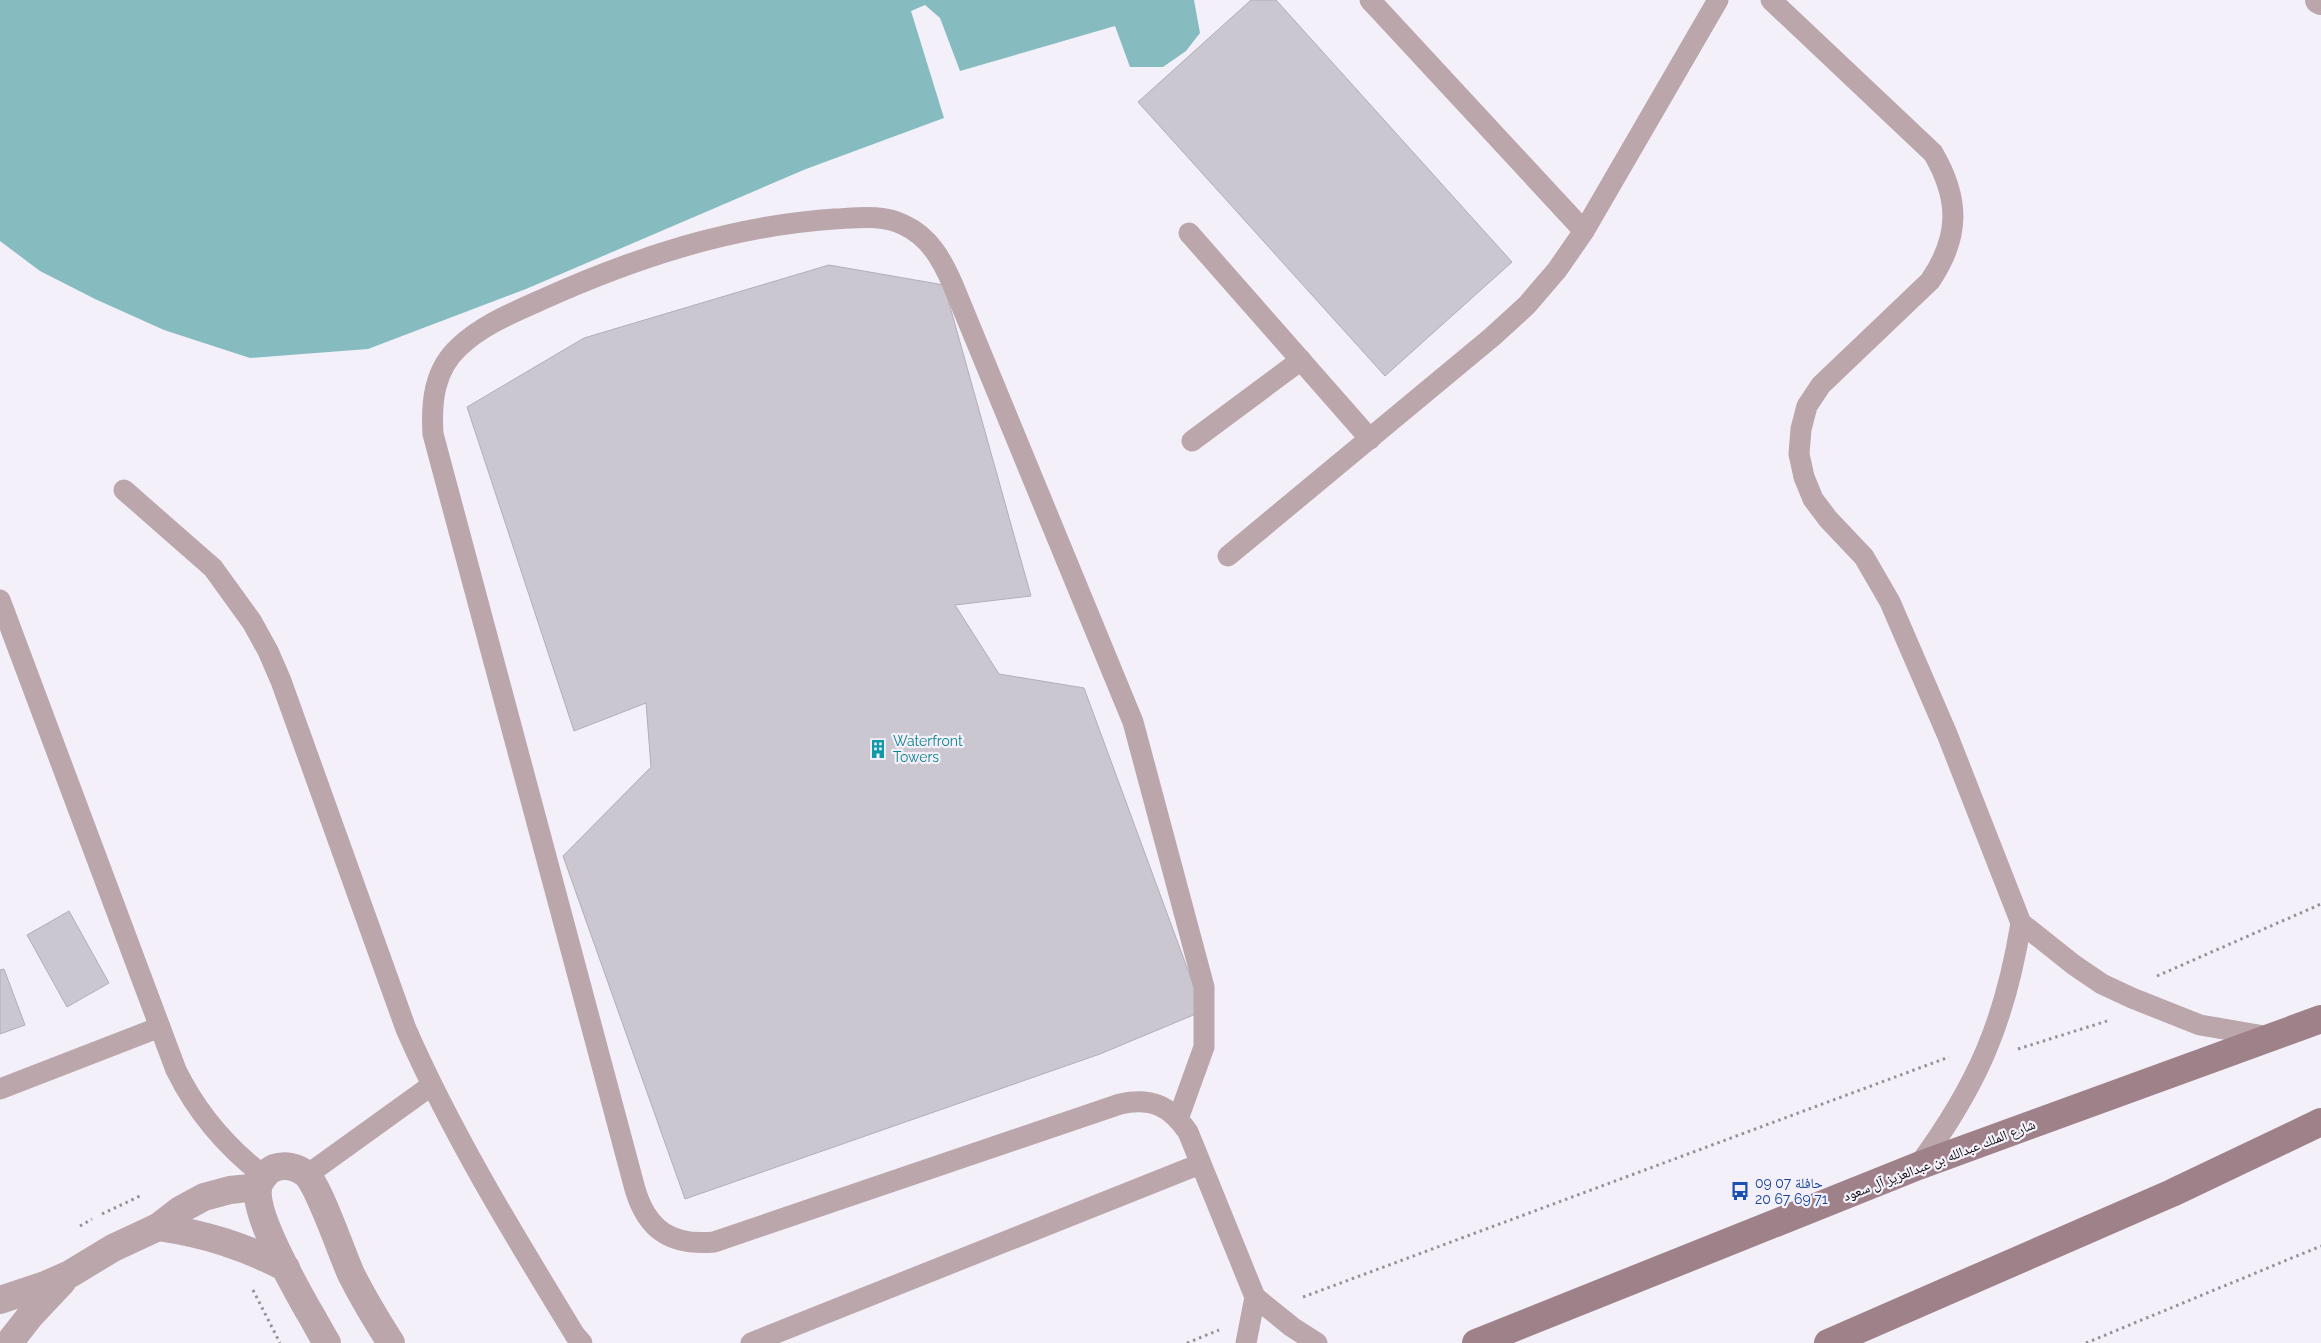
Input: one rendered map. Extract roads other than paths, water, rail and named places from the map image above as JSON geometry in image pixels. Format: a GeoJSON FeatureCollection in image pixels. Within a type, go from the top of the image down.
{"type":"FeatureCollection","features":[{"type":"Feature","properties":{"kind":"main road","name":"شارع الملك عبدالله بن عبدالعزيز آل سعود"},"geometry":{"type":"LineString","coordinates":[[1476,1343],[1918,1166],[2321,1019]]}},
{"type":"Feature","properties":{"kind":"main road"},"geometry":{"type":"LineString","coordinates":[[1828,1343],[2163,1197],[2321,1122]]}},
{"type":"Feature","properties":{"kind":"street"},"geometry":{"type":"LineString","coordinates":[[0,1300],[45,1285],[70,1274],[113,1248],[158,1227],[180,1210],[204,1197],[261,1181],[272,1169],[285,1166],[297,1168],[307,1175],[322,1203],[352,1276],[371,1313],[392,1343]]}},
{"type":"Feature","properties":{"kind":"street"},"geometry":{"type":"LineString","coordinates":[[261,1181],[260,1210],[286,1268],[327,1343]]}},
{"type":"Feature","properties":{"kind":"street"},"geometry":{"type":"LineString","coordinates":[[158,1227],[192,1232],[225,1240],[256,1252],[286,1268]]}},
{"type":"Feature","properties":{"kind":"street"},"geometry":{"type":"LineString","coordinates":[[9,1343],[30,1316],[70,1274]]}},
{"type":"Feature","properties":{"kind":"lane"},"geometry":{"type":"LineString","coordinates":[[1370,0],[1584,231]]}},
{"type":"Feature","properties":{"kind":"lane"},"geometry":{"type":"LineString","coordinates":[[1228,556],[1492,337],[1527,305],[1557,270],[1584,231],[1718,0]]}},
{"type":"Feature","properties":{"kind":"lane"},"geometry":{"type":"LineString","coordinates":[[1771,0],[1933,153],[1943,170],[1950,188],[1953,208],[1953,227],[1949,246],[1941,264],[1930,280],[1821,385],[1807,406],[1801,429],[1799,454],[1804,477],[1813,500],[1828,519],[1848,537],[1864,556],[1890,602],[1947,734],[2021,923],[2074,965],[2102,984],[2132,998],[2200,1024],[2272,1038]]}},
{"type":"Feature","properties":{"kind":"lane"},"geometry":{"type":"LineString","coordinates":[[1178,1119],[1204,1047],[1204,987],[1133,722],[953,285],[935,249],[921,235],[884,218],[800,221],[730,233],[664,252],[607,272],[498,320],[476,333],[458,348],[444,366],[435,388],[431,410],[433,434],[635,1189],[640,1206],[649,1221],[663,1233],[679,1241],[696,1244],[714,1242],[1120,1104],[1136,1100],[1152,1102],[1166,1109],[1178,1119],[1188,1132],[1259,1308],[1317,1343]]}},
{"type":"Feature","properties":{"kind":"lane"},"geometry":{"type":"LineString","coordinates":[[1190,234],[1370,439]]}},
{"type":"Feature","properties":{"kind":"lane"},"geometry":{"type":"LineString","coordinates":[[1192,441],[1301,360]]}},
{"type":"Feature","properties":{"kind":"lane"},"geometry":{"type":"LineString","coordinates":[[124,490],[213,568],[252,622],[268,651],[281,681],[406,1029],[432,1085],[504,1219],[582,1343]]}},
{"type":"Feature","properties":{"kind":"lane"},"geometry":{"type":"LineString","coordinates":[[0,600],[176,1070],[198,1110],[261,1181]]}},
{"type":"Feature","properties":{"kind":"lane"},"geometry":{"type":"LineString","coordinates":[[1918,1166],[1944,1130],[1967,1093],[1987,1052],[2002,1010],[2014,967],[2021,923]]}},
{"type":"Feature","properties":{"kind":"lane"},"geometry":{"type":"LineString","coordinates":[[0,1089],[160,1027]]}},
{"type":"Feature","properties":{"kind":"lane"},"geometry":{"type":"LineString","coordinates":[[307,1175],[432,1085]]}},
{"type":"Feature","properties":{"kind":"lane"},"geometry":{"type":"LineString","coordinates":[[751,1343],[1200,1164]]}},
{"type":"Feature","properties":{"kind":"lane"},"geometry":{"type":"LineString","coordinates":[[1246,1343],[1259,1308]]}},
{"type":"Feature","properties":{"kind":"water"},"geometry":{"type":"Polygon","coordinates":[[[0,0],[1194,0],[1200,33],[1186,51],[1163,67],[1130,67],[1115,26],[960,71],[940,18],[925,5],[911,11],[944,118],[806,169],[526,289],[368,349],[250,358],[164,330],[95,299],[40,271],[0,241],[0,0]]]}},
{"type":"Feature","properties":{"kind":"place","name":"Waterfront Towers"},"geometry":{"type":"Point","coordinates":[878,749]}},
{"type":"Feature","properties":{"kind":"place","name":"حافلة 07 09 20 67 69 71"},"geometry":{"type":"Point","coordinates":[1740,1191]}}]}
